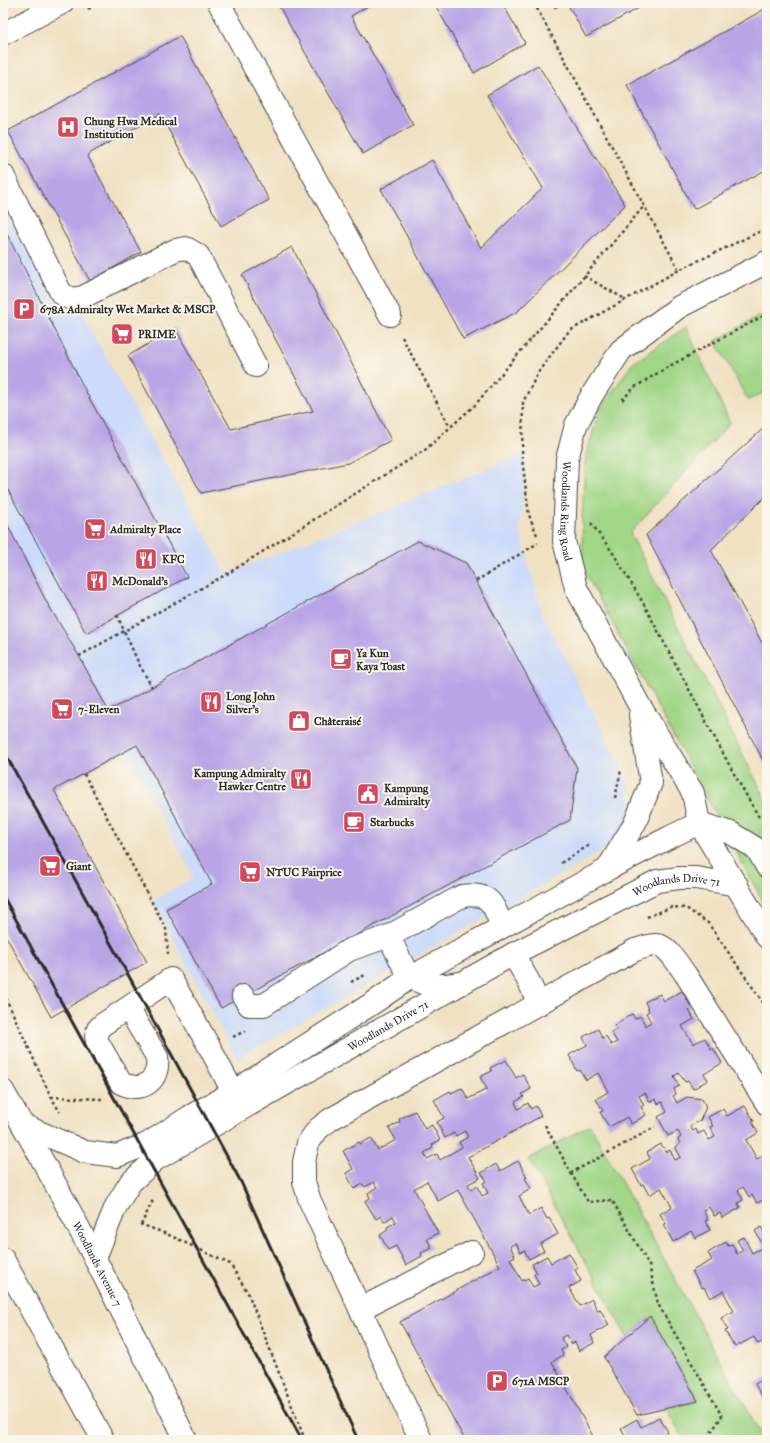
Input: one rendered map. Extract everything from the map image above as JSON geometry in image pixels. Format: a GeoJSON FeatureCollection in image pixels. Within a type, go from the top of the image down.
{"type":"FeatureCollection","features":[{"type":"Feature","properties":{"kind":"street"},"geometry":{"type":"LineString","coordinates":[[3,34],[62,3]]}},
{"type":"Feature","properties":{"kind":"street"},"geometry":{"type":"LineString","coordinates":[[219,3],[390,315]]}},
{"type":"Feature","properties":{"kind":"street"},"geometry":{"type":"LineString","coordinates":[[3,175],[61,293],[71,298],[83,297],[175,250],[186,248],[198,254],[256,366]]}},
{"type":"Feature","properties":{"kind":"street","name":"Woodlands Ring Road"},"geometry":{"type":"LineString","coordinates":[[767,262],[679,307],[621,350],[592,395],[576,425],[567,459],[564,541],[576,588],[638,704],[693,793],[699,823],[767,937]]}},
{"type":"Feature","properties":{"kind":"street"},"geometry":{"type":"LineString","coordinates":[[608,869],[635,823],[651,783],[638,704]]}},
{"type":"Feature","properties":{"kind":"street"},"geometry":{"type":"LineString","coordinates":[[23,1125],[85,1152],[117,1156],[147,1144],[189,1117],[233,1092],[373,1003],[411,977],[608,869],[699,823],[731,833],[757,849],[767,866]]}},
{"type":"Feature","properties":{"kind":"street","name":"Woodlands Drive 71"},"geometry":{"type":"LineString","coordinates":[[95,1258],[116,1206],[130,1183],[155,1160],[240,1110],[513,954],[657,881],[679,878],[696,878],[737,885]]}},
{"type":"Feature","properties":{"kind":"street"},"geometry":{"type":"LineString","coordinates":[[243,996],[249,1006],[264,1005],[349,950],[389,936],[462,896],[472,894],[481,896],[494,905],[502,927]]}},
{"type":"Feature","properties":{"kind":"street"},"geometry":{"type":"LineString","coordinates":[[389,936],[411,977],[431,985],[445,986],[466,982]]}},
{"type":"Feature","properties":{"kind":"street"},"geometry":{"type":"LineString","coordinates":[[421,1440],[310,1202],[304,1182],[304,1162],[308,1143],[318,1129],[331,1119],[635,950],[649,946],[661,946],[671,955],[686,975],[767,1104]]}},
{"type":"Feature","properties":{"kind":"street"},"geometry":{"type":"LineString","coordinates":[[513,954],[529,982],[539,1004]]}},
{"type":"Feature","properties":{"kind":"street"},"geometry":{"type":"LineString","coordinates":[[128,1008],[171,979],[233,1092]]}},
{"type":"Feature","properties":{"kind":"street","name":"Woodlands Avenue 7"},"geometry":{"type":"LineString","coordinates":[[3,1091],[95,1258],[186,1440]]}},
{"type":"Feature","properties":{"kind":"street"},"geometry":{"type":"LineString","coordinates":[[360,1309],[472,1252]]}},
{"type":"Feature","properties":{"kind":"street"},"geometry":{"type":"LineString","coordinates":[[3,1259],[103,1440]]}},
{"type":"Feature","properties":{"kind":"path"},"geometry":{"type":"LineString","coordinates":[[534,3],[679,270]]}},
{"type":"Feature","properties":{"kind":"path"},"geometry":{"type":"LineString","coordinates":[[80,656],[227,574],[425,450],[475,405],[645,205]]}},
{"type":"Feature","properties":{"kind":"path"},"geometry":{"type":"LineString","coordinates":[[542,549],[529,515],[522,458],[523,402],[539,371],[569,331],[624,299],[679,270],[767,228]]}},
{"type":"Feature","properties":{"kind":"path"},"geometry":{"type":"LineString","coordinates":[[584,276],[624,299]]}},
{"type":"Feature","properties":{"kind":"path"},"geometry":{"type":"LineString","coordinates":[[620,401],[636,387],[666,368],[767,314]]}},
{"type":"Feature","properties":{"kind":"path"},"geometry":{"type":"LineString","coordinates":[[390,315],[450,427]]}},
{"type":"Feature","properties":{"kind":"path"},"geometry":{"type":"LineString","coordinates":[[590,521],[613,552],[642,601],[733,772],[763,824]]}},
{"type":"Feature","properties":{"kind":"path"},"geometry":{"type":"LineString","coordinates":[[476,581],[540,542]]}},
{"type":"Feature","properties":{"kind":"path"},"geometry":{"type":"LineString","coordinates":[[117,616],[139,664],[152,687]]}},
{"type":"Feature","properties":{"kind":"path"},"geometry":{"type":"LineString","coordinates":[[614,802],[622,768]]}},
{"type":"Feature","properties":{"kind":"path"},"geometry":{"type":"LineString","coordinates":[[84,774],[166,929],[169,949],[168,972],[171,979]]}},
{"type":"Feature","properties":{"kind":"path"},"geometry":{"type":"LineString","coordinates":[[672,908],[686,908],[708,923],[767,1008]]}},
{"type":"Feature","properties":{"kind":"path"},"geometry":{"type":"LineString","coordinates":[[3,992],[51,1097]]}},
{"type":"Feature","properties":{"kind":"path"},"geometry":{"type":"LineString","coordinates":[[545,1125],[588,1202],[612,1200],[649,1265],[658,1304],[722,1416],[706,1440]]}},
{"type":"Feature","properties":{"kind":"path"},"geometry":{"type":"LineString","coordinates":[[571,1173],[655,1127]]}},
{"type":"Feature","properties":{"kind":"path"},"geometry":{"type":"LineString","coordinates":[[141,1225],[166,1234],[230,1264],[248,1293],[305,1440]]}},
{"type":"Feature","properties":{"kind":"shaded area"},"geometry":{"type":"Polygon","coordinates":[[[3,173],[227,574],[527,453],[520,531],[541,611],[628,781],[631,825],[605,849],[237,1059],[153,901],[194,877],[93,692],[3,516],[3,173]]]}},
{"type":"Feature","properties":{"kind":"green space"},"geometry":{"type":"Polygon","coordinates":[[[767,312],[767,391],[748,400],[715,341],[767,312]]]}},
{"type":"Feature","properties":{"kind":"green space"},"geometry":{"type":"Polygon","coordinates":[[[686,327],[730,423],[630,533],[767,802],[767,909],[583,569],[582,519],[585,459],[599,411],[632,364],[686,327]]]}},
{"type":"Feature","properties":{"kind":"green space"},"geometry":{"type":"Polygon","coordinates":[[[590,1125],[764,1440],[684,1440],[666,1408],[698,1401],[650,1316],[627,1337],[529,1159],[590,1125]]]}},
{"type":"Feature","properties":{"kind":"building"},"geometry":{"type":"Polygon","coordinates":[[[277,3],[373,3],[351,16],[413,125],[363,154],[277,3]]]}},
{"type":"Feature","properties":{"kind":"building"},"geometry":{"type":"Polygon","coordinates":[[[434,3],[502,3],[525,43],[474,73],[434,3]]]}},
{"type":"Feature","properties":{"kind":"building"},"geometry":{"type":"Polygon","coordinates":[[[552,3],[564,3],[555,8],[552,3]]]}},
{"type":"Feature","properties":{"kind":"building"},"geometry":{"type":"Polygon","coordinates":[[[567,3],[648,3],[586,37],[567,3]]]}},
{"type":"Feature","properties":{"kind":"building"},"geometry":{"type":"Polygon","coordinates":[[[767,8],[767,169],[694,209],[627,85],[767,8]]]}},
{"type":"Feature","properties":{"kind":"building"},"geometry":{"type":"Polygon","coordinates":[[[180,36],[269,200],[221,226],[160,114],[87,155],[141,252],[90,281],[8,131],[180,36]]]}},
{"type":"Feature","properties":{"kind":"building"},"geometry":{"type":"Polygon","coordinates":[[[538,65],[625,205],[517,312],[463,339],[381,189],[432,160],[481,248],[543,188],[487,95],[538,65]]]}},
{"type":"Feature","properties":{"kind":"building","name":"Admiralty Place"},"geometry":{"type":"Polygon","coordinates":[[[3,226],[86,392],[187,577],[86,633],[3,481],[3,226]]]}},
{"type":"Feature","properties":{"kind":"building"},"geometry":{"type":"Polygon","coordinates":[[[292,247],[391,440],[348,463],[201,493],[128,356],[175,328],[231,429],[313,411],[242,275],[292,247]]]}},
{"type":"Feature","properties":{"kind":"building"},"geometry":{"type":"Polygon","coordinates":[[[767,425],[767,495],[711,550],[767,652],[767,768],[646,535],[767,425]]]}},
{"type":"Feature","properties":{"kind":"building","name":"Kampung Admiralty"},"geometry":{"type":"Polygon","coordinates":[[[3,516],[46,601],[79,656],[108,710],[418,541],[466,563],[577,768],[570,820],[221,1008],[166,909],[212,884],[137,745],[54,790],[147,962],[51,1017],[3,931],[3,516]]]}},
{"type":"Feature","properties":{"kind":"building"},"geometry":{"type":"Polygon","coordinates":[[[682,991],[691,1007],[688,1009],[694,1019],[682,1026],[693,1044],[705,1038],[711,1049],[713,1048],[722,1063],[704,1074],[708,1080],[693,1089],[688,1081],[685,1082],[679,1073],[674,1076],[679,1086],[674,1089],[676,1094],[673,1096],[677,1103],[687,1097],[702,1099],[706,1107],[700,1121],[690,1126],[693,1131],[696,1129],[698,1134],[704,1131],[709,1140],[715,1137],[710,1127],[713,1126],[708,1117],[723,1109],[727,1116],[745,1106],[754,1121],[752,1122],[758,1133],[746,1140],[757,1159],[767,1153],[767,1198],[757,1203],[752,1195],[749,1197],[743,1187],[738,1190],[743,1200],[738,1203],[740,1208],[722,1218],[720,1213],[714,1216],[709,1207],[703,1210],[708,1220],[705,1221],[710,1230],[695,1238],[691,1231],[673,1242],[664,1225],[666,1224],[660,1214],[672,1207],[661,1188],[649,1195],[643,1184],[641,1185],[632,1169],[650,1159],[647,1152],[661,1144],[666,1152],[670,1150],[675,1160],[681,1157],[675,1147],[680,1144],[678,1139],[681,1137],[678,1131],[668,1136],[658,1117],[667,1112],[662,1102],[658,1104],[656,1099],[650,1102],[645,1093],[639,1096],[644,1105],[641,1107],[646,1115],[631,1124],[627,1117],[609,1127],[600,1112],[603,1111],[596,1099],[608,1092],[598,1073],[586,1080],[580,1070],[577,1071],[569,1055],[587,1045],[583,1037],[598,1029],[602,1038],[606,1036],[611,1045],[617,1042],[611,1032],[617,1029],[614,1025],[632,1014],[635,1019],[640,1016],[646,1026],[651,1022],[646,1013],[649,1011],[645,1002],[660,994],[664,1001],[682,991]]]}},
{"type":"Feature","properties":{"kind":"building"},"geometry":{"type":"Polygon","coordinates":[[[506,1060],[516,1078],[523,1074],[531,1089],[522,1094],[524,1097],[515,1102],[518,1109],[528,1103],[531,1109],[536,1106],[541,1116],[468,1157],[480,1178],[468,1184],[471,1190],[477,1186],[482,1196],[488,1193],[483,1183],[487,1181],[481,1173],[496,1164],[500,1171],[518,1161],[527,1177],[525,1178],[531,1189],[519,1196],[529,1215],[541,1208],[547,1219],[549,1218],[558,1234],[540,1244],[544,1251],[529,1259],[524,1250],[521,1253],[516,1243],[510,1246],[515,1256],[510,1259],[522,1281],[528,1278],[533,1287],[539,1284],[534,1274],[537,1273],[532,1264],[547,1256],[551,1263],[569,1253],[578,1268],[575,1270],[581,1281],[569,1288],[580,1306],[592,1299],[597,1310],[600,1309],[609,1325],[591,1335],[594,1343],[579,1351],[575,1342],[571,1344],[566,1335],[561,1338],[566,1347],[561,1350],[563,1355],[552,1362],[595,1440],[465,1440],[400,1322],[500,1266],[458,1190],[438,1201],[427,1181],[414,1189],[438,1233],[427,1239],[432,1248],[421,1253],[422,1256],[406,1265],[396,1246],[388,1250],[380,1235],[388,1230],[387,1227],[396,1222],[393,1216],[384,1222],[381,1216],[376,1219],[365,1201],[370,1198],[368,1193],[377,1187],[374,1182],[365,1187],[363,1184],[354,1189],[346,1173],[353,1169],[343,1151],[359,1142],[360,1144],[371,1138],[378,1150],[396,1140],[389,1128],[400,1122],[399,1119],[415,1111],[425,1129],[432,1125],[440,1140],[432,1145],[433,1148],[424,1153],[427,1159],[437,1154],[440,1160],[462,1147],[459,1142],[468,1137],[465,1131],[456,1136],[454,1133],[445,1138],[437,1122],[444,1118],[434,1100],[450,1091],[451,1093],[462,1088],[468,1099],[487,1089],[480,1077],[492,1071],[490,1068],[506,1060]]]}},
{"type":"Feature","properties":{"kind":"building"},"geometry":{"type":"Polygon","coordinates":[[[761,1227],[767,1237],[767,1339],[758,1344],[754,1337],[735,1347],[725,1331],[728,1330],[721,1318],[734,1311],[723,1291],[710,1298],[692,1271],[712,1260],[708,1253],[726,1242],[728,1246],[732,1244],[737,1254],[743,1250],[737,1240],[744,1237],[752,1253],[764,1247],[755,1231],[761,1227]]]}},
{"type":"Feature","properties":{"kind":"building"},"geometry":{"type":"Polygon","coordinates":[[[650,1316],[698,1401],[637,1415],[604,1357],[650,1316]]]}},
{"type":"Feature","properties":{"kind":"building"},"geometry":{"type":"Polygon","coordinates":[[[767,1377],[767,1399],[764,1400],[755,1384],[767,1377]]]}},
{"type":"Feature","properties":{"kind":"building"},"geometry":{"type":"Polygon","coordinates":[[[659,1417],[668,1432],[665,1434],[669,1440],[624,1440],[623,1438],[626,1437],[621,1428],[637,1419],[641,1427],[659,1417]]]}},
{"type":"Feature","properties":{"kind":"railway"},"geometry":{"type":"LineString","coordinates":[[3,750],[241,1182],[358,1440]]}},
{"type":"Feature","properties":{"kind":"railway"},"geometry":{"type":"LineString","coordinates":[[3,896],[302,1440]]}},
{"type":"Feature","properties":{"kind":"place","name":"Chung Hwa Medical Institution"},"geometry":{"type":"Point","coordinates":[68,127]}},
{"type":"Feature","properties":{"kind":"place","name":"678A Admiralty Wet Market & MSCP"},"geometry":{"type":"Point","coordinates":[24,309]}},
{"type":"Feature","properties":{"kind":"place","name":"PRIME"},"geometry":{"type":"Point","coordinates":[122,334]}},
{"type":"Feature","properties":{"kind":"place","name":"Admiralty Place"},"geometry":{"type":"Point","coordinates":[95,529]}},
{"type":"Feature","properties":{"kind":"place","name":"KFC"},"geometry":{"type":"Point","coordinates":[146,559]}},
{"type":"Feature","properties":{"kind":"place","name":"McDonald's"},"geometry":{"type":"Point","coordinates":[97,581]}},
{"type":"Feature","properties":{"kind":"place","name":"Ya Kun Kaya Toast"},"geometry":{"type":"Point","coordinates":[341,659]}},
{"type":"Feature","properties":{"kind":"place","name":"Long John Silver's"},"geometry":{"type":"Point","coordinates":[211,702]}},
{"type":"Feature","properties":{"kind":"place","name":"7-Eleven"},"geometry":{"type":"Point","coordinates":[62,709]}},
{"type":"Feature","properties":{"kind":"place","name":"Châteraisé"},"geometry":{"type":"Point","coordinates":[299,721]}},
{"type":"Feature","properties":{"kind":"place","name":"Kampung Admiralty Hawker Centre"},"geometry":{"type":"Point","coordinates":[301,779]}},
{"type":"Feature","properties":{"kind":"place","name":"Kampung Admiralty"},"geometry":{"type":"Point","coordinates":[368,794]}},
{"type":"Feature","properties":{"kind":"place","name":"Starbucks"},"geometry":{"type":"Point","coordinates":[354,822]}},
{"type":"Feature","properties":{"kind":"place","name":"Giant"},"geometry":{"type":"Point","coordinates":[50,866]}},
{"type":"Feature","properties":{"kind":"place","name":"NTUC Fairprice"},"geometry":{"type":"Point","coordinates":[250,872]}},
{"type":"Feature","properties":{"kind":"place","name":"671A MSCP"},"geometry":{"type":"Point","coordinates":[497,1381]}}]}
